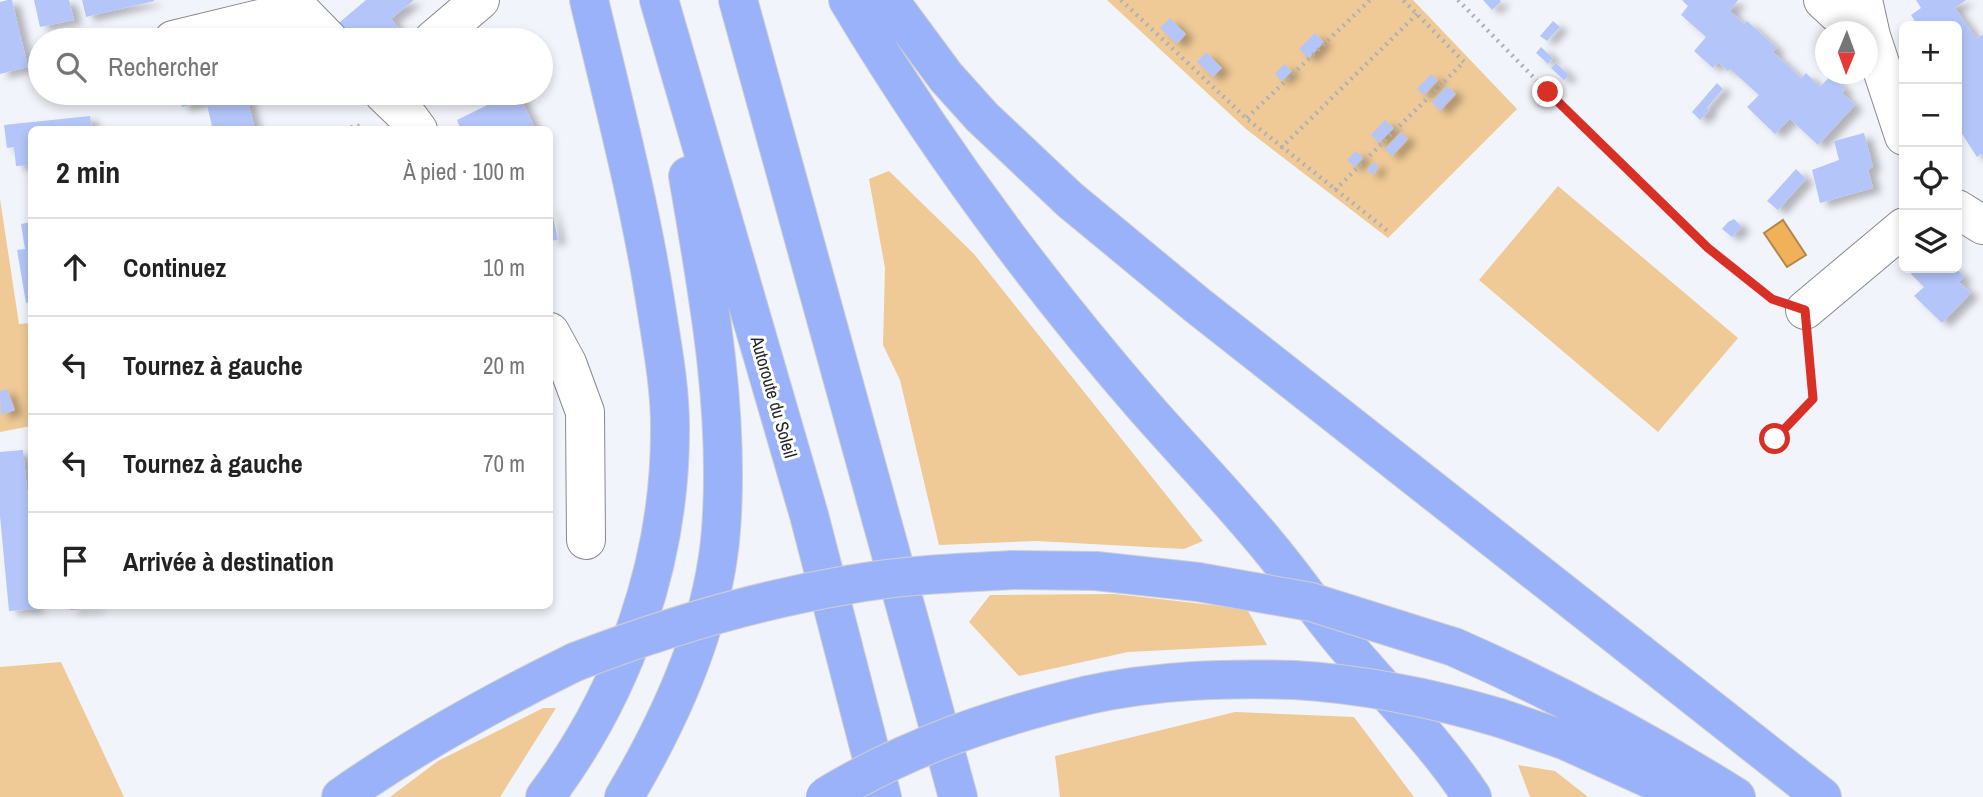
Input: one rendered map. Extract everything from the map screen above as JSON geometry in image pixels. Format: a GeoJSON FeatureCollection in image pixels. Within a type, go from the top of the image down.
{"type":"FeatureCollection","features":[{"type":"Feature","properties":{"kind":"highway"},"geometry":{"type":"LineString","coordinates":[[545,797],[594,723],[623,663],[643,608],[660,545],[668,486],[670,425],[665,360],[649,261],[589,0]]}},
{"type":"Feature","properties":{"kind":"highway"},"geometry":{"type":"LineString","coordinates":[[738,0],[958,797]]}},
{"type":"Feature","properties":{"kind":"highway"},"geometry":{"type":"LineString","coordinates":[[848,0],[913,106],[1045,285],[1142,404],[1269,546],[1344,642],[1431,740],[1472,797]]}},
{"type":"Feature","properties":{"kind":"highway"},"geometry":{"type":"LineString","coordinates":[[889,0],[946,76],[982,117],[1070,200],[1207,313],[1822,797]]}},
{"type":"Feature","properties":{"kind":"highway"},"geometry":{"type":"LineString","coordinates":[[624,797],[653,748],[680,689],[709,598],[721,532],[724,449],[718,373],[660,3]]}},
{"type":"Feature","properties":{"kind":"highway","name":"Autoroute du Soleil"},"geometry":{"type":"LineString","coordinates":[[660,3],[808,515],[882,797]]}},
{"type":"Feature","properties":{"kind":"highway"},"geometry":{"type":"LineString","coordinates":[[341,797],[476,711],[575,662],[664,629],[769,601],[889,579],[1012,570],[1096,572],[1198,582],[1311,602],[1398,628],[1454,648],[1576,704],[1736,797]]}},
{"type":"Feature","properties":{"kind":"highway"},"geometry":{"type":"LineString","coordinates":[[825,797],[869,772],[948,736],[1029,709],[1088,695],[1174,680],[1244,678],[1334,683],[1455,705],[1564,740],[1690,797]]}},
{"type":"Feature","properties":{"kind":"street"},"geometry":{"type":"LineString","coordinates":[[447,28],[480,0]]}},
{"type":"Feature","properties":{"kind":"street"},"geometry":{"type":"LineString","coordinates":[[1823,0],[1837,13],[1856,21]]}},
{"type":"Feature","properties":{"kind":"street"},"geometry":{"type":"LineString","coordinates":[[214,28],[294,5],[317,28]]}},
{"type":"Feature","properties":{"kind":"street"},"geometry":{"type":"LineString","coordinates":[[1878,60],[1899,121]]}},
{"type":"Feature","properties":{"kind":"street"},"geometry":{"type":"LineString","coordinates":[[396,105],[415,126]]}},
{"type":"Feature","properties":{"kind":"street"},"geometry":{"type":"LineString","coordinates":[[1959,210],[1983,225]]}},
{"type":"Feature","properties":{"kind":"street"},"geometry":{"type":"LineString","coordinates":[[1805,310],[1899,231]]}},
{"type":"Feature","properties":{"kind":"street"},"geometry":{"type":"LineString","coordinates":[[553,337],[567,363],[567,406],[586,540]]}},
{"type":"Feature","properties":{"kind":"path"},"geometry":{"type":"LineString","coordinates":[[1121,0],[1281,148],[1389,232]]}},
{"type":"Feature","properties":{"kind":"path"},"geometry":{"type":"LineString","coordinates":[[1247,118],[1370,0]]}},
{"type":"Feature","properties":{"kind":"path"},"geometry":{"type":"LineString","coordinates":[[1335,190],[1464,62],[1403,0]]}},
{"type":"Feature","properties":{"kind":"path"},"geometry":{"type":"LineString","coordinates":[[1458,0],[1708,248],[1772,299],[1805,310],[1813,399],[1775,439]]}},
{"type":"Feature","properties":{"kind":"path"},"geometry":{"type":"LineString","coordinates":[[1281,148],[1417,14]]}},
{"type":"Feature","properties":{"kind":"shaded area"},"geometry":{"type":"Polygon","coordinates":[[[1107,0],[1413,0],[1517,109],[1388,238],[1246,129],[1107,0]]]}},
{"type":"Feature","properties":{"kind":"shaded area"},"geometry":{"type":"Polygon","coordinates":[[[889,171],[974,254],[1203,541],[1184,549],[1036,541],[939,545],[900,380],[883,345],[885,268],[869,179],[889,171]]]}},
{"type":"Feature","properties":{"kind":"shaded area"},"geometry":{"type":"Polygon","coordinates":[[[1558,186],[1738,338],[1658,432],[1479,280],[1558,186]]]}},
{"type":"Feature","properties":{"kind":"shaded area"},"geometry":{"type":"Polygon","coordinates":[[[0,199],[19,324],[28,323],[28,427],[0,432],[0,199]]]}},
{"type":"Feature","properties":{"kind":"shaded area"},"geometry":{"type":"Polygon","coordinates":[[[1783,220],[1806,255],[1787,267],[1764,233],[1783,220]]]}},
{"type":"Feature","properties":{"kind":"shaded area"},"geometry":{"type":"Polygon","coordinates":[[[1115,594],[1247,609],[1267,645],[1128,652],[1019,676],[969,622],[990,595],[1115,594]]]}},
{"type":"Feature","properties":{"kind":"shaded area"},"geometry":{"type":"Polygon","coordinates":[[[61,662],[124,797],[0,797],[0,667],[61,662]]]}},
{"type":"Feature","properties":{"kind":"shaded area"},"geometry":{"type":"Polygon","coordinates":[[[543,708],[556,708],[500,797],[390,797],[438,761],[543,708]]]}},
{"type":"Feature","properties":{"kind":"shaded area"},"geometry":{"type":"Polygon","coordinates":[[[1235,712],[1354,717],[1414,797],[1060,797],[1055,756],[1235,712]]]}},
{"type":"Feature","properties":{"kind":"shaded area"},"geometry":{"type":"Polygon","coordinates":[[[1518,765],[1555,771],[1588,797],[1530,797],[1518,765]]]}},
{"type":"Feature","properties":{"kind":"building"},"geometry":{"type":"Polygon","coordinates":[[[12,0],[28,67],[0,74],[0,2],[12,0]]]}},
{"type":"Feature","properties":{"kind":"building"},"geometry":{"type":"Polygon","coordinates":[[[34,0],[69,0],[74,20],[40,27],[34,0]]]}},
{"type":"Feature","properties":{"kind":"building"},"geometry":{"type":"Polygon","coordinates":[[[82,0],[154,0],[154,1],[86,17],[82,0]]]}},
{"type":"Feature","properties":{"kind":"building"},"geometry":{"type":"Polygon","coordinates":[[[366,0],[414,0],[391,19],[398,28],[334,27],[366,0]]]}},
{"type":"Feature","properties":{"kind":"building"},"geometry":{"type":"Polygon","coordinates":[[[1483,0],[1500,0],[1501,2],[1492,10],[1483,0]]]}},
{"type":"Feature","properties":{"kind":"building"},"geometry":{"type":"Polygon","coordinates":[[[1682,0],[1738,0],[1730,11],[1744,24],[1747,21],[1777,48],[1773,52],[1801,78],[1806,73],[1820,87],[1823,84],[1840,84],[1845,89],[1842,93],[1855,105],[1818,145],[1790,119],[1775,134],[1747,107],[1759,95],[1730,69],[1728,71],[1718,62],[1713,68],[1694,51],[1706,37],[1681,15],[1688,6],[1682,0]]]}},
{"type":"Feature","properties":{"kind":"building"},"geometry":{"type":"Polygon","coordinates":[[[1916,0],[1966,0],[1955,8],[1977,39],[1983,34],[1983,157],[1981,154],[1977,157],[1962,134],[1962,21],[1915,21],[1911,15],[1921,8],[1916,0]]]}},
{"type":"Feature","properties":{"kind":"building"},"geometry":{"type":"Polygon","coordinates":[[[1170,18],[1186,34],[1177,44],[1160,28],[1170,18]]]}},
{"type":"Feature","properties":{"kind":"building"},"geometry":{"type":"Polygon","coordinates":[[[1553,21],[1560,27],[1547,41],[1540,36],[1553,21]]]}},
{"type":"Feature","properties":{"kind":"building"},"geometry":{"type":"Polygon","coordinates":[[[1315,33],[1324,42],[1309,58],[1299,49],[1315,33]]]}},
{"type":"Feature","properties":{"kind":"building"},"geometry":{"type":"Polygon","coordinates":[[[1541,47],[1553,58],[1548,64],[1536,53],[1541,47]]]}},
{"type":"Feature","properties":{"kind":"building"},"geometry":{"type":"Polygon","coordinates":[[[1206,52],[1222,68],[1213,77],[1197,62],[1206,52]]]}},
{"type":"Feature","properties":{"kind":"building"},"geometry":{"type":"Polygon","coordinates":[[[1556,63],[1569,75],[1564,80],[1551,68],[1556,63]]]}},
{"type":"Feature","properties":{"kind":"building"},"geometry":{"type":"Polygon","coordinates":[[[1284,64],[1292,71],[1282,81],[1275,74],[1284,64]]]}},
{"type":"Feature","properties":{"kind":"building"},"geometry":{"type":"Polygon","coordinates":[[[1431,74],[1438,80],[1424,95],[1417,89],[1431,74]]]}},
{"type":"Feature","properties":{"kind":"building"},"geometry":{"type":"Polygon","coordinates":[[[1717,83],[1723,89],[1700,120],[1692,112],[1717,83]]]}},
{"type":"Feature","properties":{"kind":"building"},"geometry":{"type":"Polygon","coordinates":[[[1447,86],[1456,94],[1440,111],[1432,102],[1447,86]]]}},
{"type":"Feature","properties":{"kind":"building"},"geometry":{"type":"Polygon","coordinates":[[[207,105],[249,105],[254,126],[212,126],[207,105]]]}},
{"type":"Feature","properties":{"kind":"building"},"geometry":{"type":"Polygon","coordinates":[[[488,105],[524,105],[534,126],[459,126],[457,120],[488,105]]]}},
{"type":"Feature","properties":{"kind":"building"},"geometry":{"type":"Polygon","coordinates":[[[90,116],[91,126],[28,126],[28,165],[16,166],[14,147],[7,148],[4,125],[90,116]]]}},
{"type":"Feature","properties":{"kind":"building"},"geometry":{"type":"Polygon","coordinates":[[[1385,120],[1394,128],[1379,143],[1371,135],[1385,120]]]}},
{"type":"Feature","properties":{"kind":"building"},"geometry":{"type":"Polygon","coordinates":[[[1401,132],[1408,139],[1392,156],[1385,149],[1401,132]]]}},
{"type":"Feature","properties":{"kind":"building"},"geometry":{"type":"Polygon","coordinates":[[[1864,133],[1873,167],[1868,169],[1873,188],[1820,203],[1812,170],[1839,160],[1834,141],[1864,133]]]}},
{"type":"Feature","properties":{"kind":"building"},"geometry":{"type":"Polygon","coordinates":[[[1356,151],[1363,158],[1355,167],[1347,160],[1356,151]]]}},
{"type":"Feature","properties":{"kind":"building"},"geometry":{"type":"Polygon","coordinates":[[[1374,162],[1379,167],[1373,175],[1367,170],[1374,162]]]}},
{"type":"Feature","properties":{"kind":"building"},"geometry":{"type":"Polygon","coordinates":[[[1796,169],[1806,179],[1778,210],[1767,201],[1796,169]]]}},
{"type":"Feature","properties":{"kind":"building"},"geometry":{"type":"Polygon","coordinates":[[[553,217],[558,240],[553,241],[553,217]]]}},
{"type":"Feature","properties":{"kind":"building"},"geometry":{"type":"Polygon","coordinates":[[[1734,219],[1742,227],[1732,237],[1722,229],[1734,219]]]}},
{"type":"Feature","properties":{"kind":"building"},"geometry":{"type":"Polygon","coordinates":[[[28,223],[26,303],[17,250],[25,249],[21,224],[28,223]]]}},
{"type":"Feature","properties":{"kind":"building"},"geometry":{"type":"Polygon","coordinates":[[[1961,273],[1964,276],[1959,282],[1971,293],[1942,323],[1914,296],[1924,287],[1911,274],[1961,273]]]}},
{"type":"Feature","properties":{"kind":"building"},"geometry":{"type":"Polygon","coordinates":[[[7,389],[15,410],[1,415],[0,391],[7,389]]]}},
{"type":"Feature","properties":{"kind":"building"},"geometry":{"type":"Polygon","coordinates":[[[23,450],[28,499],[28,609],[38,609],[9,611],[0,516],[0,452],[23,450]]]}},
{"type":"Feature","properties":{"kind":"route"},"geometry":{"type":"LineString","coordinates":[[1548,92],[1708,248],[1772,299],[1805,310],[1813,399],[1775,439]]}}]}
